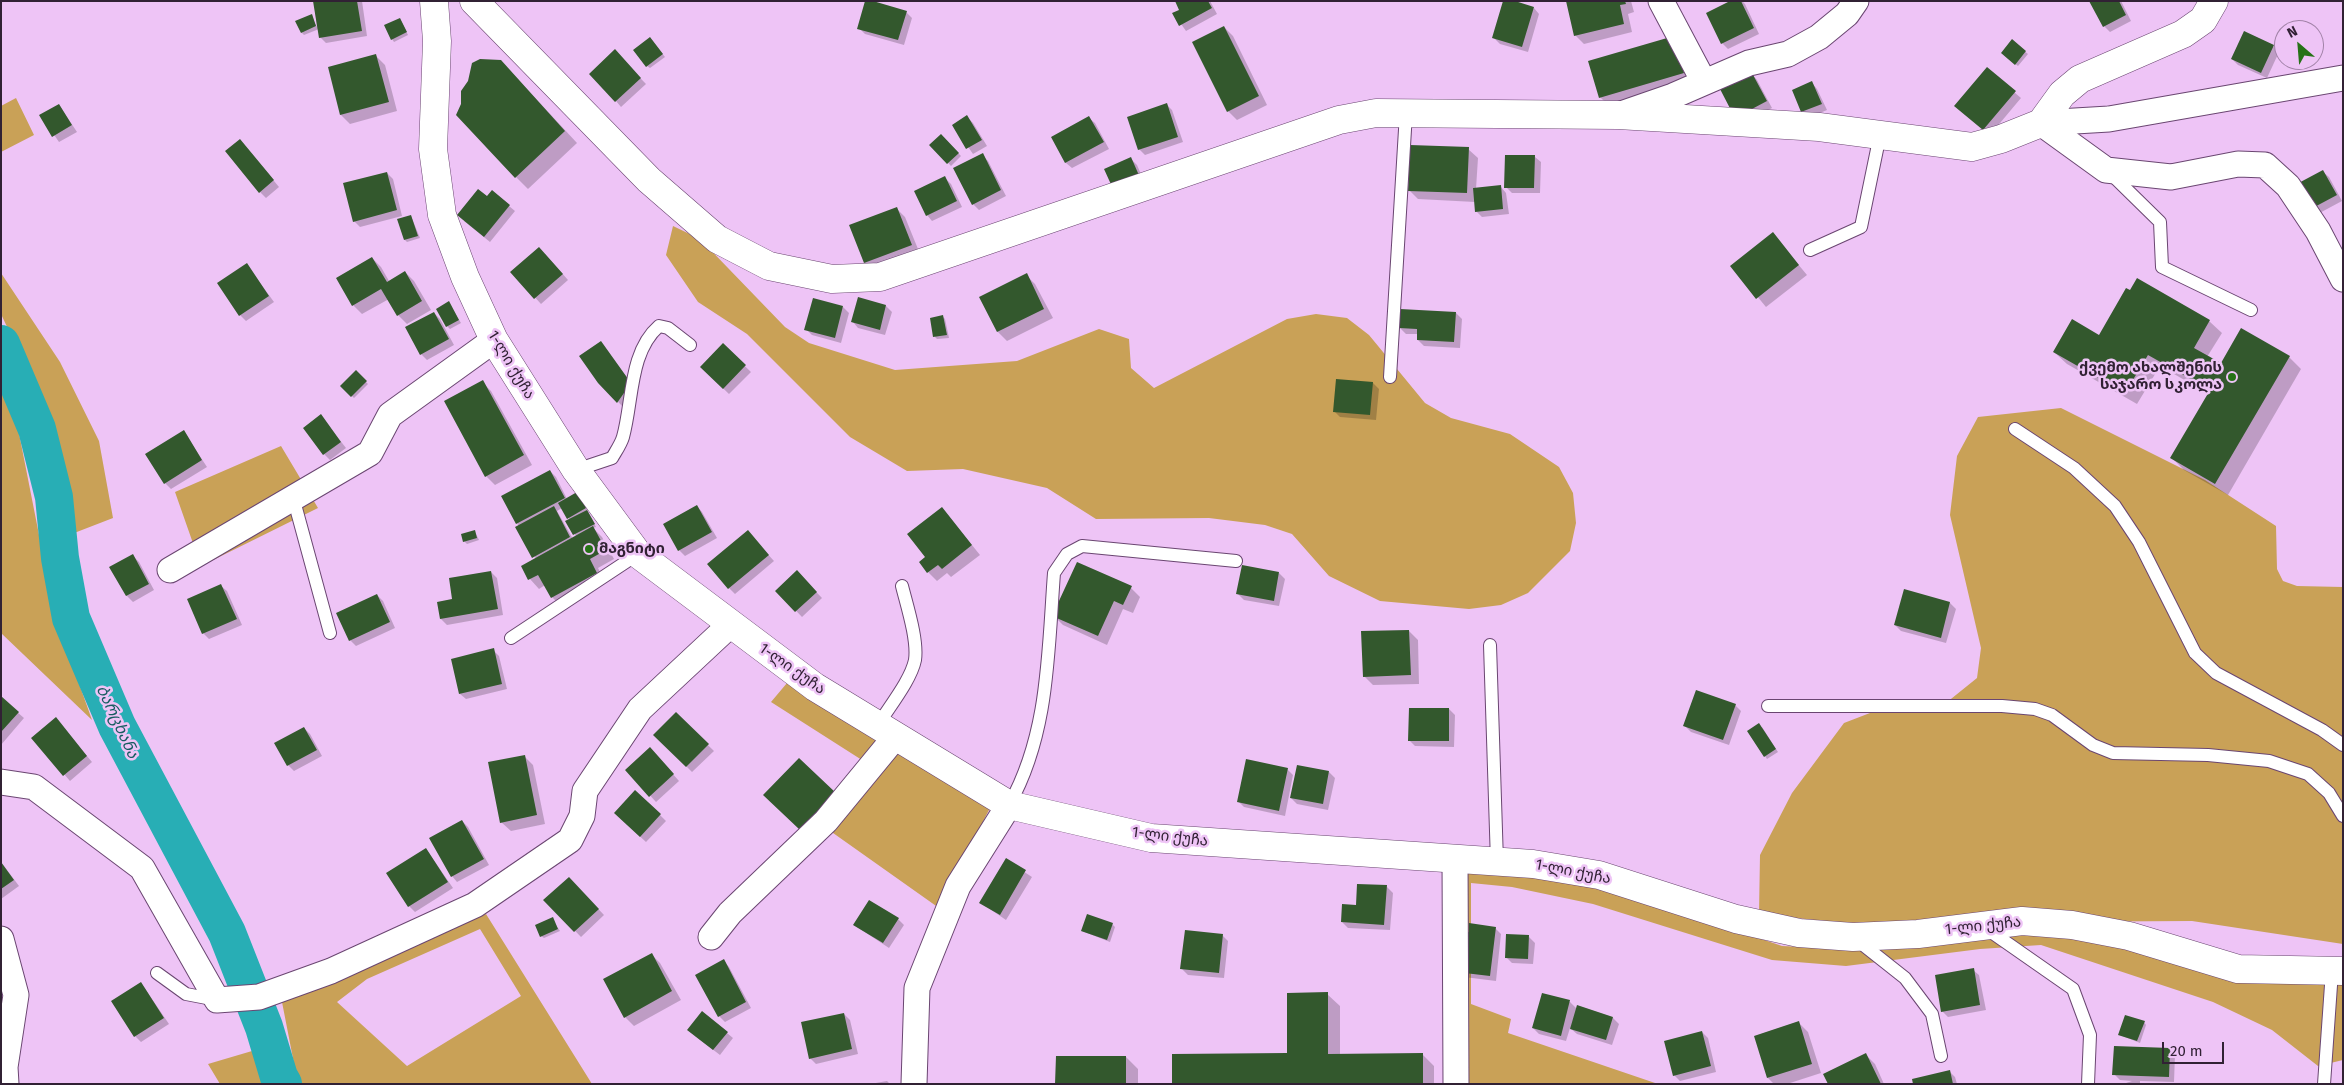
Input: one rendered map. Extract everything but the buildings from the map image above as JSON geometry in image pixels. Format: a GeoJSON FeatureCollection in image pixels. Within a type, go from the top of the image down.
{"type":"FeatureCollection","features":[{"type":"Feature","properties":{"kind":"street","name":"1-ლი ქუჩა"},"geometry":{"type":"LineString","coordinates":[[434,1],[437,42],[433,149],[442,215],[465,277],[494,340],[576,470],[638,554],[815,687],[1009,805],[1151,838],[1533,864],[1599,875],[1736,919],[1798,933],[1853,937],[1918,934],[1981,924],[2022,921],[2072,925],[2129,936],[2238,969],[2338,971]]}},
{"type":"Feature","properties":{"kind":"street"},"geometry":{"type":"LineString","coordinates":[[474,1],[649,180],[717,239],[769,266],[832,279],[880,277],[1339,120],[1376,113],[1618,115],[1820,127],[1972,147],[2001,139],[2041,123],[2108,120],[2343,78]]}},
{"type":"Feature","properties":{"kind":"street"},"geometry":{"type":"LineString","coordinates":[[1660,1],[1704,82]]}},
{"type":"Feature","properties":{"kind":"street"},"geometry":{"type":"LineString","coordinates":[[1618,115],[1673,96],[1749,62],[1788,54],[1819,37],[1847,14],[1856,1]]}},
{"type":"Feature","properties":{"kind":"street"},"geometry":{"type":"LineString","coordinates":[[2041,123],[2062,94],[2080,79],[2183,34],[2203,20],[2214,1]]}},
{"type":"Feature","properties":{"kind":"street"},"geometry":{"type":"LineString","coordinates":[[2041,123],[2106,170],[2171,177],[2238,164],[2265,165],[2288,186],[2318,231],[2343,279]]}},
{"type":"Feature","properties":{"kind":"street"},"geometry":{"type":"LineString","coordinates":[[170,570],[370,453],[390,415],[494,340]]}},
{"type":"Feature","properties":{"kind":"street"},"geometry":{"type":"LineString","coordinates":[[1,782],[34,787],[142,868],[217,1000],[259,997],[331,971],[475,905],[570,840],[582,816],[585,791],[640,709],[730,625]]}},
{"type":"Feature","properties":{"kind":"street"},"geometry":{"type":"LineString","coordinates":[[711,937],[730,913],[826,821],[887,731]]}},
{"type":"Feature","properties":{"kind":"street"},"geometry":{"type":"LineString","coordinates":[[914,1084],[917,988],[958,886],[1009,805]]}},
{"type":"Feature","properties":{"kind":"street"},"geometry":{"type":"LineString","coordinates":[[1455,859],[1456,1084]]}},
{"type":"Feature","properties":{"kind":"street"},"geometry":{"type":"LineString","coordinates":[[1,939],[16,995],[5,1067],[6,1084]]}},
{"type":"Feature","properties":{"kind":"lane"},"geometry":{"type":"LineString","coordinates":[[1390,377],[1406,114]]}},
{"type":"Feature","properties":{"kind":"lane"},"geometry":{"type":"LineString","coordinates":[[1810,250],[1861,227],[1880,135]]}},
{"type":"Feature","properties":{"kind":"lane"},"geometry":{"type":"LineString","coordinates":[[2106,170],[2160,222],[2162,267],[2251,310]]}},
{"type":"Feature","properties":{"kind":"lane"},"geometry":{"type":"LineString","coordinates":[[576,470],[612,458],[622,438],[641,351],[651,333],[659,326],[668,328],[690,345]]}},
{"type":"Feature","properties":{"kind":"lane"},"geometry":{"type":"LineString","coordinates":[[2015,429],[2074,468],[2115,506],[2139,542],[2195,653],[2216,672],[2322,730],[2343,745]]}},
{"type":"Feature","properties":{"kind":"lane"},"geometry":{"type":"LineString","coordinates":[[293,497],[330,633]]}},
{"type":"Feature","properties":{"kind":"lane"},"geometry":{"type":"LineString","coordinates":[[1009,805],[1021,784],[1029,764],[1042,712],[1054,573],[1067,554],[1082,546],[1236,561]]}},
{"type":"Feature","properties":{"kind":"lane"},"geometry":{"type":"LineString","coordinates":[[511,638],[638,554]]}},
{"type":"Feature","properties":{"kind":"lane"},"geometry":{"type":"LineString","coordinates":[[887,731],[915,660],[915,646],[902,586]]}},
{"type":"Feature","properties":{"kind":"lane"},"geometry":{"type":"LineString","coordinates":[[1490,645],[1497,862]]}},
{"type":"Feature","properties":{"kind":"lane"},"geometry":{"type":"LineString","coordinates":[[1768,706],[1992,706],[2035,709],[2052,715],[2093,745],[2113,753],[2208,755],[2269,761],[2308,774],[2329,793],[2343,816]]}},
{"type":"Feature","properties":{"kind":"lane"},"geometry":{"type":"LineString","coordinates":[[1981,924],[2074,989],[2090,1036],[2088,1084]]}},
{"type":"Feature","properties":{"kind":"lane"},"geometry":{"type":"LineString","coordinates":[[1853,937],[1905,978],[1932,1014],[1941,1056]]}},
{"type":"Feature","properties":{"kind":"lane"},"geometry":{"type":"LineString","coordinates":[[2324,1084],[2338,971]]}},
{"type":"Feature","properties":{"kind":"lane"},"geometry":{"type":"LineString","coordinates":[[156,972],[186,994],[217,1000]]}},
{"type":"Feature","properties":{"kind":"shaded area"},"geometry":{"type":"Polygon","coordinates":[[[16,98],[34,135],[1,152],[1,106],[16,98]]]}},
{"type":"Feature","properties":{"kind":"shaded area"},"geometry":{"type":"Polygon","coordinates":[[[673,226],[700,239],[785,327],[809,343],[895,370],[1017,361],[1099,329],[1129,339],[1131,368],[1154,388],[1287,319],[1316,314],[1347,318],[1369,335],[1425,403],[1451,418],[1510,434],[1559,467],[1573,493],[1576,523],[1570,551],[1528,593],[1501,605],[1469,609],[1380,601],[1329,576],[1292,534],[1265,525],[1209,518],[1096,519],[1047,488],[963,469],[907,471],[850,437],[747,334],[698,302],[666,255],[673,226]]]}},
{"type":"Feature","properties":{"kind":"shaded area"},"geometry":{"type":"Polygon","coordinates":[[[1,273],[60,362],[99,441],[113,518],[69,535],[53,450],[31,378],[1,314],[1,273]]]}},
{"type":"Feature","properties":{"kind":"shaded area"},"geometry":{"type":"Polygon","coordinates":[[[1,390],[15,413],[55,616],[92,720],[1,633],[1,390]]]}},
{"type":"Feature","properties":{"kind":"shaded area"},"geometry":{"type":"Polygon","coordinates":[[[2061,408],[2205,480],[2276,526],[2277,569],[2283,581],[2297,586],[2343,587],[2343,944],[2192,921],[1843,923],[1759,914],[1760,855],[1792,793],[1844,723],[1870,713],[1941,707],[1977,678],[1981,648],[1950,515],[1957,456],[1978,417],[2061,408]]]}},
{"type":"Feature","properties":{"kind":"shaded area"},"geometry":{"type":"Polygon","coordinates":[[[281,446],[318,508],[201,566],[175,492],[281,446]]]}},
{"type":"Feature","properties":{"kind":"shaded area"},"geometry":{"type":"Polygon","coordinates":[[[787,683],[990,808],[939,908],[826,828],[876,769],[771,702],[787,683]]]}},
{"type":"Feature","properties":{"kind":"shaded area"},"geometry":{"type":"Polygon","coordinates":[[[1465,868],[1603,885],[1782,946],[1845,949],[2024,930],[2343,982],[2343,1060],[2318,1066],[2272,1030],[2213,1002],[2041,945],[1980,949],[1846,966],[1772,960],[1593,904],[1512,887],[1471,883],[1471,1004],[1511,1019],[1508,1033],[1658,1084],[1465,1084],[1465,868]]]}},
{"type":"Feature","properties":{"kind":"shaded area"},"geometry":{"type":"Polygon","coordinates":[[[486,914],[592,1084],[301,1084],[297,1079],[282,1002],[486,914]],[[480,929],[367,979],[337,1002],[407,1066],[521,996],[480,929]]]}},
{"type":"Feature","properties":{"kind":"shaded area"},"geometry":{"type":"Polygon","coordinates":[[[252,1051],[272,1084],[220,1084],[208,1064],[252,1051]]]}},
{"type":"Feature","properties":{"kind":"waterway","name":"ბარცხანა"},"geometry":{"type":"LineString","coordinates":[[1,344],[37,429],[54,497],[60,558],[71,618],[117,726],[227,933],[264,1027],[279,1077],[283,1084]]}},
{"type":"Feature","properties":{"kind":"place","name":"ქვემო ახალშენის საჯარო სკოლა"},"geometry":{"type":"Point","coordinates":[2232,377]}},
{"type":"Feature","properties":{"kind":"place","name":"მაგნიტი"},"geometry":{"type":"Point","coordinates":[589,549]}}]}
